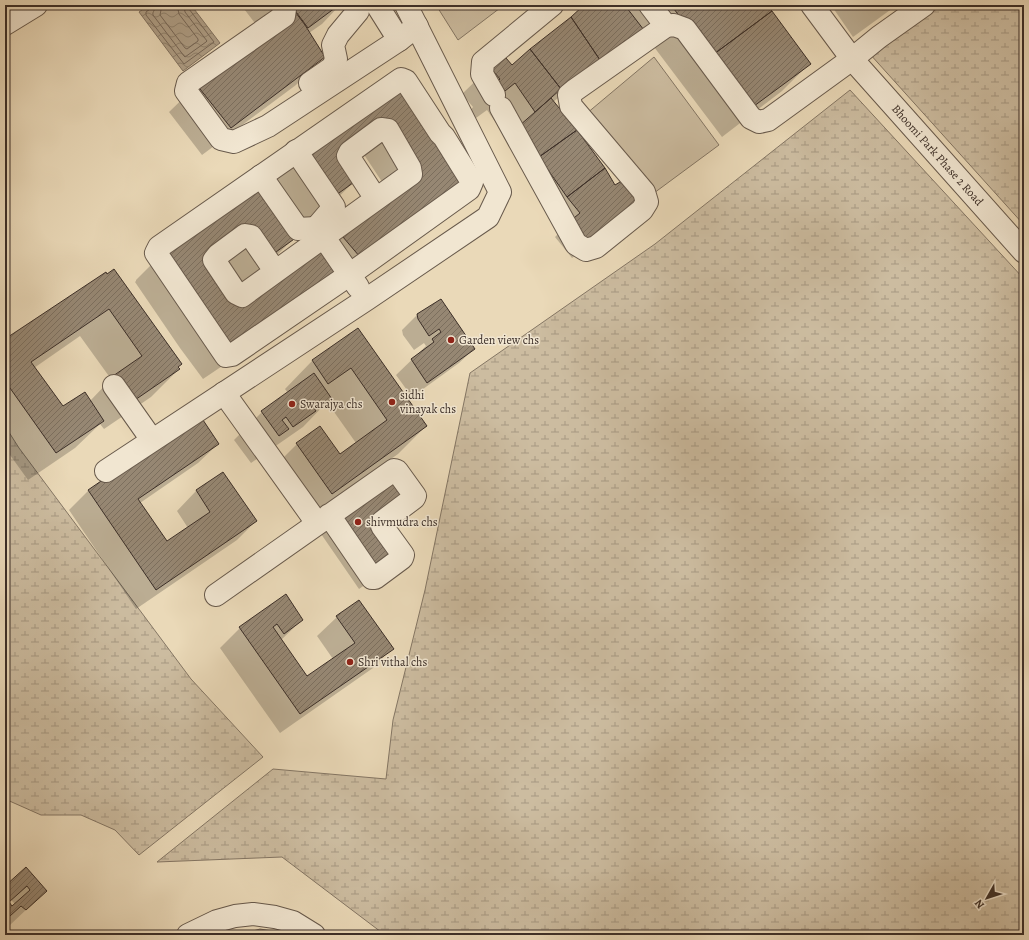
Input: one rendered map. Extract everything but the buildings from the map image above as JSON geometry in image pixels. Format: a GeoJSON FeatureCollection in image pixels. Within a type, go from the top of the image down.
{"type":"FeatureCollection","features":[{"type":"Feature","properties":{"kind":"street"},"geometry":{"type":"LineString","coordinates":[[5,24],[36,5]]}},
{"type":"Feature","properties":{"kind":"street"},"geometry":{"type":"LineString","coordinates":[[282,5],[285,9],[284,16],[188,83],[186,91],[221,139],[234,142],[268,126],[417,26]]}},
{"type":"Feature","properties":{"kind":"street"},"geometry":{"type":"LineString","coordinates":[[259,118],[333,67],[336,59],[333,45],[338,35],[358,11],[357,5]]}},
{"type":"Feature","properties":{"kind":"street"},"geometry":{"type":"LineString","coordinates":[[377,5],[398,40]]}},
{"type":"Feature","properties":{"kind":"street"},"geometry":{"type":"LineString","coordinates":[[106,471],[367,299],[488,217],[500,192],[406,5]]}},
{"type":"Feature","properties":{"kind":"street"},"geometry":{"type":"LineString","coordinates":[[552,5],[483,62],[482,74],[576,244],[586,250],[596,247],[642,210],[647,202],[644,192],[571,106],[569,95],[575,90],[666,26],[674,25],[685,29],[751,118],[759,122],[768,120],[924,5]]}},
{"type":"Feature","properties":{"kind":"street"},"geometry":{"type":"LineString","coordinates":[[650,5],[666,26]]}},
{"type":"Feature","properties":{"kind":"street","name":"Bhoomi Park Phase 2 Road"},"geometry":{"type":"LineString","coordinates":[[812,5],[852,59],[1024,252]]}},
{"type":"Feature","properties":{"kind":"street"},"geometry":{"type":"LineString","coordinates":[[401,79],[406,82],[472,182],[469,189],[349,275],[232,355],[226,356],[156,253],[159,247],[296,151],[401,79]]}},
{"type":"Feature","properties":{"kind":"street"},"geometry":{"type":"LineString","coordinates":[[296,151],[334,207],[320,232]]}},
{"type":"Feature","properties":{"kind":"street"},"geometry":{"type":"LineString","coordinates":[[262,176],[298,229],[320,232],[367,299]]}},
{"type":"Feature","properties":{"kind":"street"},"geometry":{"type":"LineString","coordinates":[[275,271],[320,232],[376,199]]}},
{"type":"Feature","properties":{"kind":"street"},"geometry":{"type":"LineString","coordinates":[[114,386],[152,440]]}},
{"type":"Feature","properties":{"kind":"street"},"geometry":{"type":"LineString","coordinates":[[216,595],[323,520],[394,470],[397,471],[414,498],[382,522],[382,526],[403,555],[402,558],[375,578],[372,578],[323,520],[224,393]]}},
{"type":"Feature","properties":{"kind":"street"},"geometry":{"type":"LineString","coordinates":[[188,935],[217,921],[235,916],[253,914],[275,917],[293,922],[314,935]]}},
{"type":"Feature","properties":{"kind":"green space"},"geometry":{"type":"Polygon","coordinates":[[[436,5],[504,5],[458,40],[436,5]]]}},
{"type":"Feature","properties":{"kind":"green space"},"geometry":{"type":"Polygon","coordinates":[[[936,5],[1024,5],[1024,225],[869,53],[936,5]]]}},
{"type":"Feature","properties":{"kind":"green space"},"geometry":{"type":"Polygon","coordinates":[[[654,57],[719,145],[654,193],[586,114],[654,57]]]}},
{"type":"Feature","properties":{"kind":"green space"},"geometry":{"type":"Polygon","coordinates":[[[850,90],[1024,279],[1024,935],[385,935],[282,857],[157,862],[273,769],[386,779],[393,720],[425,590],[470,373],[655,244],[850,90]]]}},
{"type":"Feature","properties":{"kind":"green space"},"geometry":{"type":"Polygon","coordinates":[[[5,426],[19,448],[191,679],[263,757],[139,855],[115,830],[81,815],[41,815],[5,799],[5,426]]]}},
{"type":"Feature","properties":{"kind":"water"},"geometry":{"type":"Polygon","coordinates":[[[149,5],[191,5],[220,43],[183,71],[139,12],[149,5]]]}},
{"type":"Feature","properties":{"kind":"water"},"geometry":{"type":"Polygon","coordinates":[[[260,929],[284,933],[286,935],[239,935],[260,929]]]}},
{"type":"Feature","properties":{"kind":"place","name":"Garden view chs"},"geometry":{"type":"Point","coordinates":[451,340]}},
{"type":"Feature","properties":{"kind":"place","name":"sidhi vinayak chs"},"geometry":{"type":"Point","coordinates":[392,402]}},
{"type":"Feature","properties":{"kind":"place","name":"Swarajya chs"},"geometry":{"type":"Point","coordinates":[292,404]}},
{"type":"Feature","properties":{"kind":"place","name":"shivmudra chs"},"geometry":{"type":"Point","coordinates":[358,522]}},
{"type":"Feature","properties":{"kind":"place","name":"Shri vithal chs"},"geometry":{"type":"Point","coordinates":[350,662]}}]}
